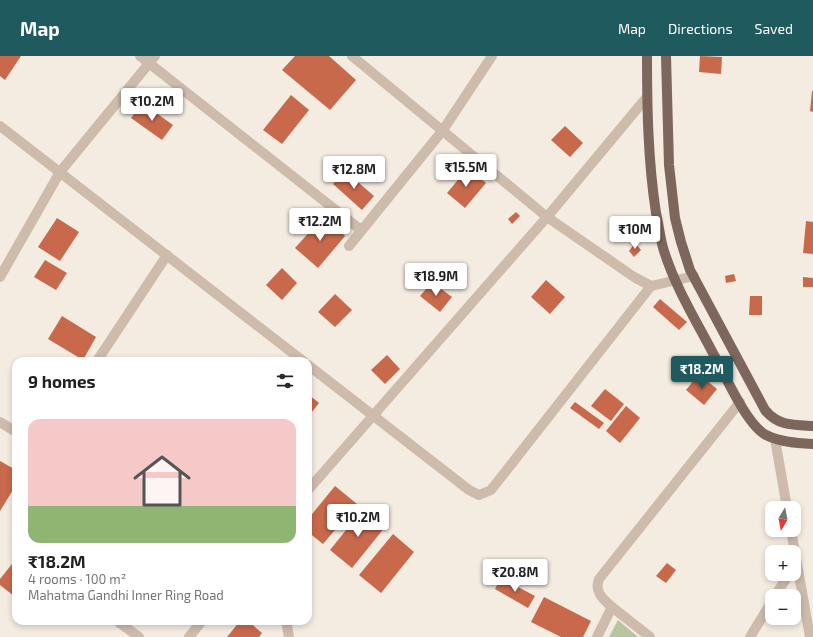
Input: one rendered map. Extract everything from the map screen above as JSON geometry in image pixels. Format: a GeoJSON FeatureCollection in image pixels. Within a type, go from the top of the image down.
{"type":"FeatureCollection","features":[{"type":"Feature","properties":{"kind":"main road"},"geometry":{"type":"LineString","coordinates":[[647,56],[647,97],[651,182],[664,250],[675,281],[740,402],[753,423],[765,434],[775,439],[793,443],[813,444]]}},
{"type":"Feature","properties":{"kind":"main road"},"geometry":{"type":"LineString","coordinates":[[666,56],[669,165],[675,218],[694,276],[765,410],[772,418],[782,424],[813,426]]}},
{"type":"Feature","properties":{"kind":"street"},"geometry":{"type":"LineString","coordinates":[[140,56],[152,60],[361,230]]}},
{"type":"Feature","properties":{"kind":"street"},"geometry":{"type":"LineString","coordinates":[[352,56],[547,217],[634,277],[651,286],[694,276]]}},
{"type":"Feature","properties":{"kind":"street"},"geometry":{"type":"LineString","coordinates":[[349,246],[443,130],[492,56]]}},
{"type":"Feature","properties":{"kind":"street"},"geometry":{"type":"LineString","coordinates":[[0,277],[60,172],[152,60]]}},
{"type":"Feature","properties":{"kind":"street"},"geometry":{"type":"LineString","coordinates":[[312,486],[547,217],[647,97]]}},
{"type":"Feature","properties":{"kind":"street"},"geometry":{"type":"LineString","coordinates":[[0,126],[298,357]]}},
{"type":"Feature","properties":{"kind":"street"},"geometry":{"type":"LineString","coordinates":[[100,357],[167,255]]}},
{"type":"Feature","properties":{"kind":"street"},"geometry":{"type":"LineString","coordinates":[[312,368],[469,490],[479,495],[491,490],[651,286]]}},
{"type":"Feature","properties":{"kind":"street"},"geometry":{"type":"LineString","coordinates":[[650,637],[612,608],[599,593],[597,583],[740,402]]}},
{"type":"Feature","properties":{"kind":"street"},"geometry":{"type":"LineString","coordinates":[[0,422],[12,430]]}},
{"type":"Feature","properties":{"kind":"street"},"geometry":{"type":"LineString","coordinates":[[775,439],[786,501]]}},
{"type":"Feature","properties":{"kind":"street"},"geometry":{"type":"LineString","coordinates":[[799,581],[810,637]]}},
{"type":"Feature","properties":{"kind":"street"},"geometry":{"type":"LineString","coordinates":[[597,637],[612,608]]}},
{"type":"Feature","properties":{"kind":"street"},"geometry":{"type":"LineString","coordinates":[[750,637],[765,612]]}},
{"type":"Feature","properties":{"kind":"street"},"geometry":{"type":"LineString","coordinates":[[122,625],[139,637]]}},
{"type":"Feature","properties":{"kind":"street"},"geometry":{"type":"LineString","coordinates":[[189,637],[199,625]]}},
{"type":"Feature","properties":{"kind":"street"},"geometry":{"type":"LineString","coordinates":[[287,625],[289,637]]}},
{"type":"Feature","properties":{"kind":"green space"},"geometry":{"type":"Polygon","coordinates":[[[618,620],[638,637],[609,637],[618,620]]]}},
{"type":"Feature","properties":{"kind":"building"},"geometry":{"type":"Polygon","coordinates":[[[0,56],[21,56],[5,80],[0,76],[0,56]]]}},
{"type":"Feature","properties":{"kind":"building"},"geometry":{"type":"Polygon","coordinates":[[[295,56],[329,56],[356,80],[330,110],[282,70],[295,56]]]}},
{"type":"Feature","properties":{"kind":"building"},"geometry":{"type":"Polygon","coordinates":[[[700,56],[722,57],[721,74],[699,72],[700,56]]]}},
{"type":"Feature","properties":{"kind":"building"},"geometry":{"type":"Polygon","coordinates":[[[813,91],[813,112],[810,111],[813,91]]]}},
{"type":"Feature","properties":{"kind":"building"},"geometry":{"type":"Polygon","coordinates":[[[291,95],[309,110],[282,144],[263,130],[291,95]]]}},
{"type":"Feature","properties":{"kind":"building"},"geometry":{"type":"Polygon","coordinates":[[[142,103],[173,125],[162,140],[131,118],[142,103]]]}},
{"type":"Feature","properties":{"kind":"building"},"geometry":{"type":"Polygon","coordinates":[[[565,126],[583,143],[570,157],[551,140],[565,126]]]}},
{"type":"Feature","properties":{"kind":"building"},"geometry":{"type":"Polygon","coordinates":[[[468,168],[486,183],[465,208],[447,193],[468,168]]]}},
{"type":"Feature","properties":{"kind":"building"},"geometry":{"type":"Polygon","coordinates":[[[345,171],[374,196],[362,210],[333,184],[345,171]]]}},
{"type":"Feature","properties":{"kind":"building"},"geometry":{"type":"Polygon","coordinates":[[[516,212],[520,216],[512,224],[508,219],[516,212]]]}},
{"type":"Feature","properties":{"kind":"building"},"geometry":{"type":"Polygon","coordinates":[[[323,217],[345,236],[318,268],[295,248],[323,217]]]}},
{"type":"Feature","properties":{"kind":"building"},"geometry":{"type":"Polygon","coordinates":[[[57,218],[79,232],[60,261],[38,247],[57,218]]]}},
{"type":"Feature","properties":{"kind":"building"},"geometry":{"type":"Polygon","coordinates":[[[806,221],[813,222],[813,254],[803,253],[806,221]]]}},
{"type":"Feature","properties":{"kind":"building"},"geometry":{"type":"Polygon","coordinates":[[[635,243],[641,250],[634,257],[629,251],[635,243]]]}},
{"type":"Feature","properties":{"kind":"building"},"geometry":{"type":"Polygon","coordinates":[[[45,260],[67,273],[56,290],[34,277],[45,260]]]}},
{"type":"Feature","properties":{"kind":"building"},"geometry":{"type":"Polygon","coordinates":[[[282,268],[297,283],[282,300],[266,285],[282,268]]]}},
{"type":"Feature","properties":{"kind":"building"},"geometry":{"type":"Polygon","coordinates":[[[734,274],[736,281],[726,283],[725,276],[734,274]]]}},
{"type":"Feature","properties":{"kind":"building"},"geometry":{"type":"Polygon","coordinates":[[[803,277],[813,278],[813,287],[803,287],[803,277]]]}},
{"type":"Feature","properties":{"kind":"building"},"geometry":{"type":"Polygon","coordinates":[[[546,280],[565,297],[550,314],[531,297],[546,280]]]}},
{"type":"Feature","properties":{"kind":"building"},"geometry":{"type":"Polygon","coordinates":[[[432,282],[452,297],[440,312],[420,296],[432,282]]]}},
{"type":"Feature","properties":{"kind":"building"},"geometry":{"type":"Polygon","coordinates":[[[335,294],[352,310],[335,327],[318,312],[335,294]]]}},
{"type":"Feature","properties":{"kind":"building"},"geometry":{"type":"Polygon","coordinates":[[[750,296],[762,296],[762,315],[749,315],[750,296]]]}},
{"type":"Feature","properties":{"kind":"building"},"geometry":{"type":"Polygon","coordinates":[[[660,299],[687,322],[679,330],[653,307],[660,299]]]}},
{"type":"Feature","properties":{"kind":"building"},"geometry":{"type":"Polygon","coordinates":[[[62,316],[96,337],[85,357],[78,357],[48,339],[62,316]]]}},
{"type":"Feature","properties":{"kind":"building"},"geometry":{"type":"Polygon","coordinates":[[[387,355],[400,369],[385,384],[371,370],[387,355]]]}},
{"type":"Feature","properties":{"kind":"building"},"geometry":{"type":"Polygon","coordinates":[[[699,374],[717,389],[704,405],[686,390],[699,374]]]}},
{"type":"Feature","properties":{"kind":"building"},"geometry":{"type":"Polygon","coordinates":[[[605,389],[624,404],[611,421],[591,406],[605,389]]]}},
{"type":"Feature","properties":{"kind":"building"},"geometry":{"type":"Polygon","coordinates":[[[312,397],[319,403],[312,412],[312,397]]]}},
{"type":"Feature","properties":{"kind":"building"},"geometry":{"type":"Polygon","coordinates":[[[575,402],[604,423],[599,429],[570,408],[575,402]]]}},
{"type":"Feature","properties":{"kind":"building"},"geometry":{"type":"Polygon","coordinates":[[[626,406],[640,418],[620,443],[606,431],[626,406]]]}},
{"type":"Feature","properties":{"kind":"building"},"geometry":{"type":"Polygon","coordinates":[[[0,461],[12,468],[12,492],[0,511],[0,461]]]}},
{"type":"Feature","properties":{"kind":"building"},"geometry":{"type":"Polygon","coordinates":[[[335,486],[357,504],[323,544],[312,535],[312,514],[335,486]]]}},
{"type":"Feature","properties":{"kind":"building"},"geometry":{"type":"Polygon","coordinates":[[[363,509],[385,527],[352,568],[330,550],[363,509]]]}},
{"type":"Feature","properties":{"kind":"building"},"geometry":{"type":"Polygon","coordinates":[[[393,534],[414,552],[381,593],[359,575],[393,534]]]}},
{"type":"Feature","properties":{"kind":"building"},"geometry":{"type":"Polygon","coordinates":[[[667,563],[676,570],[666,583],[656,576],[667,563]]]}},
{"type":"Feature","properties":{"kind":"building"},"geometry":{"type":"Polygon","coordinates":[[[12,564],[12,594],[0,585],[0,579],[12,564]]]}},
{"type":"Feature","properties":{"kind":"building"},"geometry":{"type":"Polygon","coordinates":[[[501,578],[535,596],[528,608],[495,589],[501,578]]]}},
{"type":"Feature","properties":{"kind":"building"},"geometry":{"type":"Polygon","coordinates":[[[544,597],[591,621],[583,637],[561,637],[531,622],[544,597]]]}},
{"type":"Feature","properties":{"kind":"building"},"geometry":{"type":"Polygon","coordinates":[[[237,625],[253,625],[262,633],[259,637],[227,637],[237,625]]]}}]}
